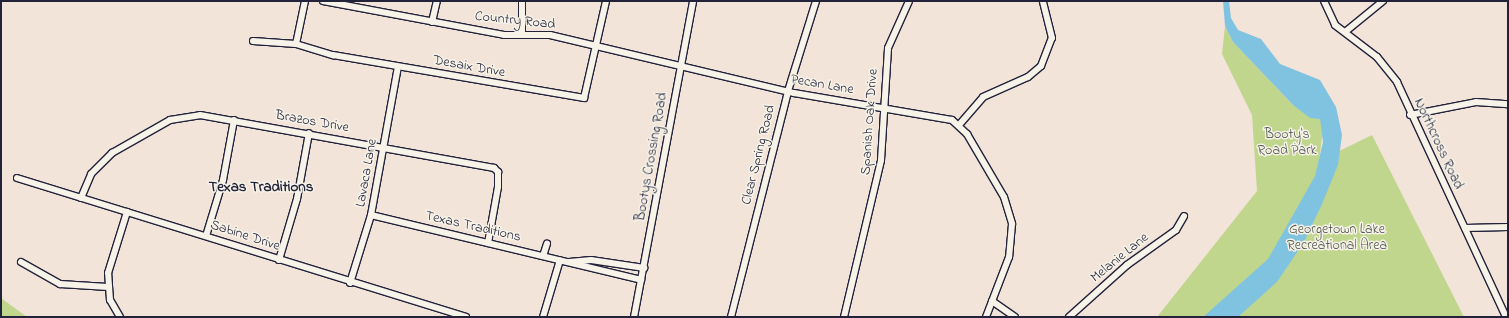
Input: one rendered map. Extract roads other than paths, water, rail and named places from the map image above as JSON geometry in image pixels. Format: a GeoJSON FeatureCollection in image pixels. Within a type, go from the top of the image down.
{"type":"FeatureCollection","features":[{"type":"Feature","properties":{"kind":"street"},"geometry":{"type":"LineString","coordinates":[[296,44],[305,1]]}},
{"type":"Feature","properties":{"kind":"street","name":"Country Road"},"geometry":{"type":"LineString","coordinates":[[323,1],[432,22],[522,35],[550,35],[594,47],[680,64]]}},
{"type":"Feature","properties":{"kind":"street"},"geometry":{"type":"LineString","coordinates":[[432,22],[437,1]]}},
{"type":"Feature","properties":{"kind":"street"},"geometry":{"type":"LineString","coordinates":[[522,1],[522,35]]}},
{"type":"Feature","properties":{"kind":"street","name":"Desaix Drive"},"geometry":{"type":"LineString","coordinates":[[253,41],[296,44],[398,67],[584,98],[594,47],[606,1]]}},
{"type":"Feature","properties":{"kind":"street","name":"Bootys Crossing Road"},"geometry":{"type":"LineString","coordinates":[[634,317],[680,64],[693,1]]}},
{"type":"Feature","properties":{"kind":"street","name":"Clear Spring Road"},"geometry":{"type":"LineString","coordinates":[[731,317],[788,91],[816,1]]}},
{"type":"Feature","properties":{"kind":"street","name":"Spanish Oak Drive"},"geometry":{"type":"LineString","coordinates":[[844,317],[878,182],[888,48],[909,1]]}},
{"type":"Feature","properties":{"kind":"street"},"geometry":{"type":"LineString","coordinates":[[986,317],[1009,257],[1012,224],[1004,198],[959,125],[982,97],[1028,77],[1041,66],[1052,38],[1043,1]]}},
{"type":"Feature","properties":{"kind":"street","name":"Northcross Road"},"geometry":{"type":"LineString","coordinates":[[1324,1],[1329,17],[1389,71],[1465,228],[1506,317]]}},
{"type":"Feature","properties":{"kind":"street"},"geometry":{"type":"LineString","coordinates":[[1345,32],[1383,1]]}},
{"type":"Feature","properties":{"kind":"street","name":"Pecan Lane"},"geometry":{"type":"LineString","coordinates":[[680,64],[788,91],[945,118],[959,125]]}},
{"type":"Feature","properties":{"kind":"street","name":"Lavaca Lane"},"geometry":{"type":"LineString","coordinates":[[350,282],[371,215],[398,67]]}},
{"type":"Feature","properties":{"kind":"street"},"geometry":{"type":"LineString","coordinates":[[1410,115],[1476,102],[1508,104]]}},
{"type":"Feature","properties":{"kind":"street","name":"Brazos Drive"},"geometry":{"type":"LineString","coordinates":[[81,198],[91,174],[103,161],[170,120],[188,114],[234,120],[486,165],[498,172],[488,243]]}},
{"type":"Feature","properties":{"kind":"street"},"geometry":{"type":"LineString","coordinates":[[206,236],[223,180],[234,120]]}},
{"type":"Feature","properties":{"kind":"street"},"geometry":{"type":"LineString","coordinates":[[279,260],[297,201],[309,133]]}},
{"type":"Feature","properties":{"kind":"street","name":"Sabine Drive"},"geometry":{"type":"LineString","coordinates":[[17,178],[466,317]]}},
{"type":"Feature","properties":{"kind":"street"},"geometry":{"type":"LineString","coordinates":[[120,317],[108,287],[110,263],[127,212]]}},
{"type":"Feature","properties":{"kind":"street","name":"Texas Traditions"},"geometry":{"type":"LineString","coordinates":[[371,215],[569,262],[589,270],[641,280]]}},
{"type":"Feature","properties":{"kind":"street","name":"Melanie Lane"},"geometry":{"type":"LineString","coordinates":[[1069,317],[1127,265],[1176,230],[1184,216]]}},
{"type":"Feature","properties":{"kind":"street"},"geometry":{"type":"LineString","coordinates":[[1465,228],[1508,227]]}},
{"type":"Feature","properties":{"kind":"street"},"geometry":{"type":"LineString","coordinates":[[543,256],[547,244]]}},
{"type":"Feature","properties":{"kind":"street"},"geometry":{"type":"LineString","coordinates":[[543,317],[560,260]]}},
{"type":"Feature","properties":{"kind":"street","name":"Texas Traditions"},"geometry":{"type":"LineString","coordinates":[[569,262],[591,260],[644,268]]}},
{"type":"Feature","properties":{"kind":"street"},"geometry":{"type":"LineString","coordinates":[[21,262],[60,284],[108,287]]}},
{"type":"Feature","properties":{"kind":"street"},"geometry":{"type":"LineString","coordinates":[[992,301],[1016,317]]}},
{"type":"Feature","properties":{"kind":"water"},"geometry":{"type":"Polygon","coordinates":[[[1223,1],[1229,1],[1231,18],[1238,30],[1261,39],[1280,64],[1320,80],[1336,107],[1342,135],[1338,165],[1322,204],[1304,242],[1277,282],[1238,317],[1203,317],[1268,259],[1315,176],[1323,142],[1320,119],[1310,118],[1293,105],[1233,42],[1225,26],[1223,1]]]}},
{"type":"Feature","properties":{"kind":"district","name":"Texas Traditions"},"geometry":{"type":"Point","coordinates":[261,188]}},
{"type":"Feature","properties":{"kind":"park label","name":"Booty's Road Park"},"geometry":{"type":"Point","coordinates":[1287,144]}},
{"type":"Feature","properties":{"kind":"park label","name":"Georgetown Lake Recreational Area"},"geometry":{"type":"Point","coordinates":[1337,238]}}]}
